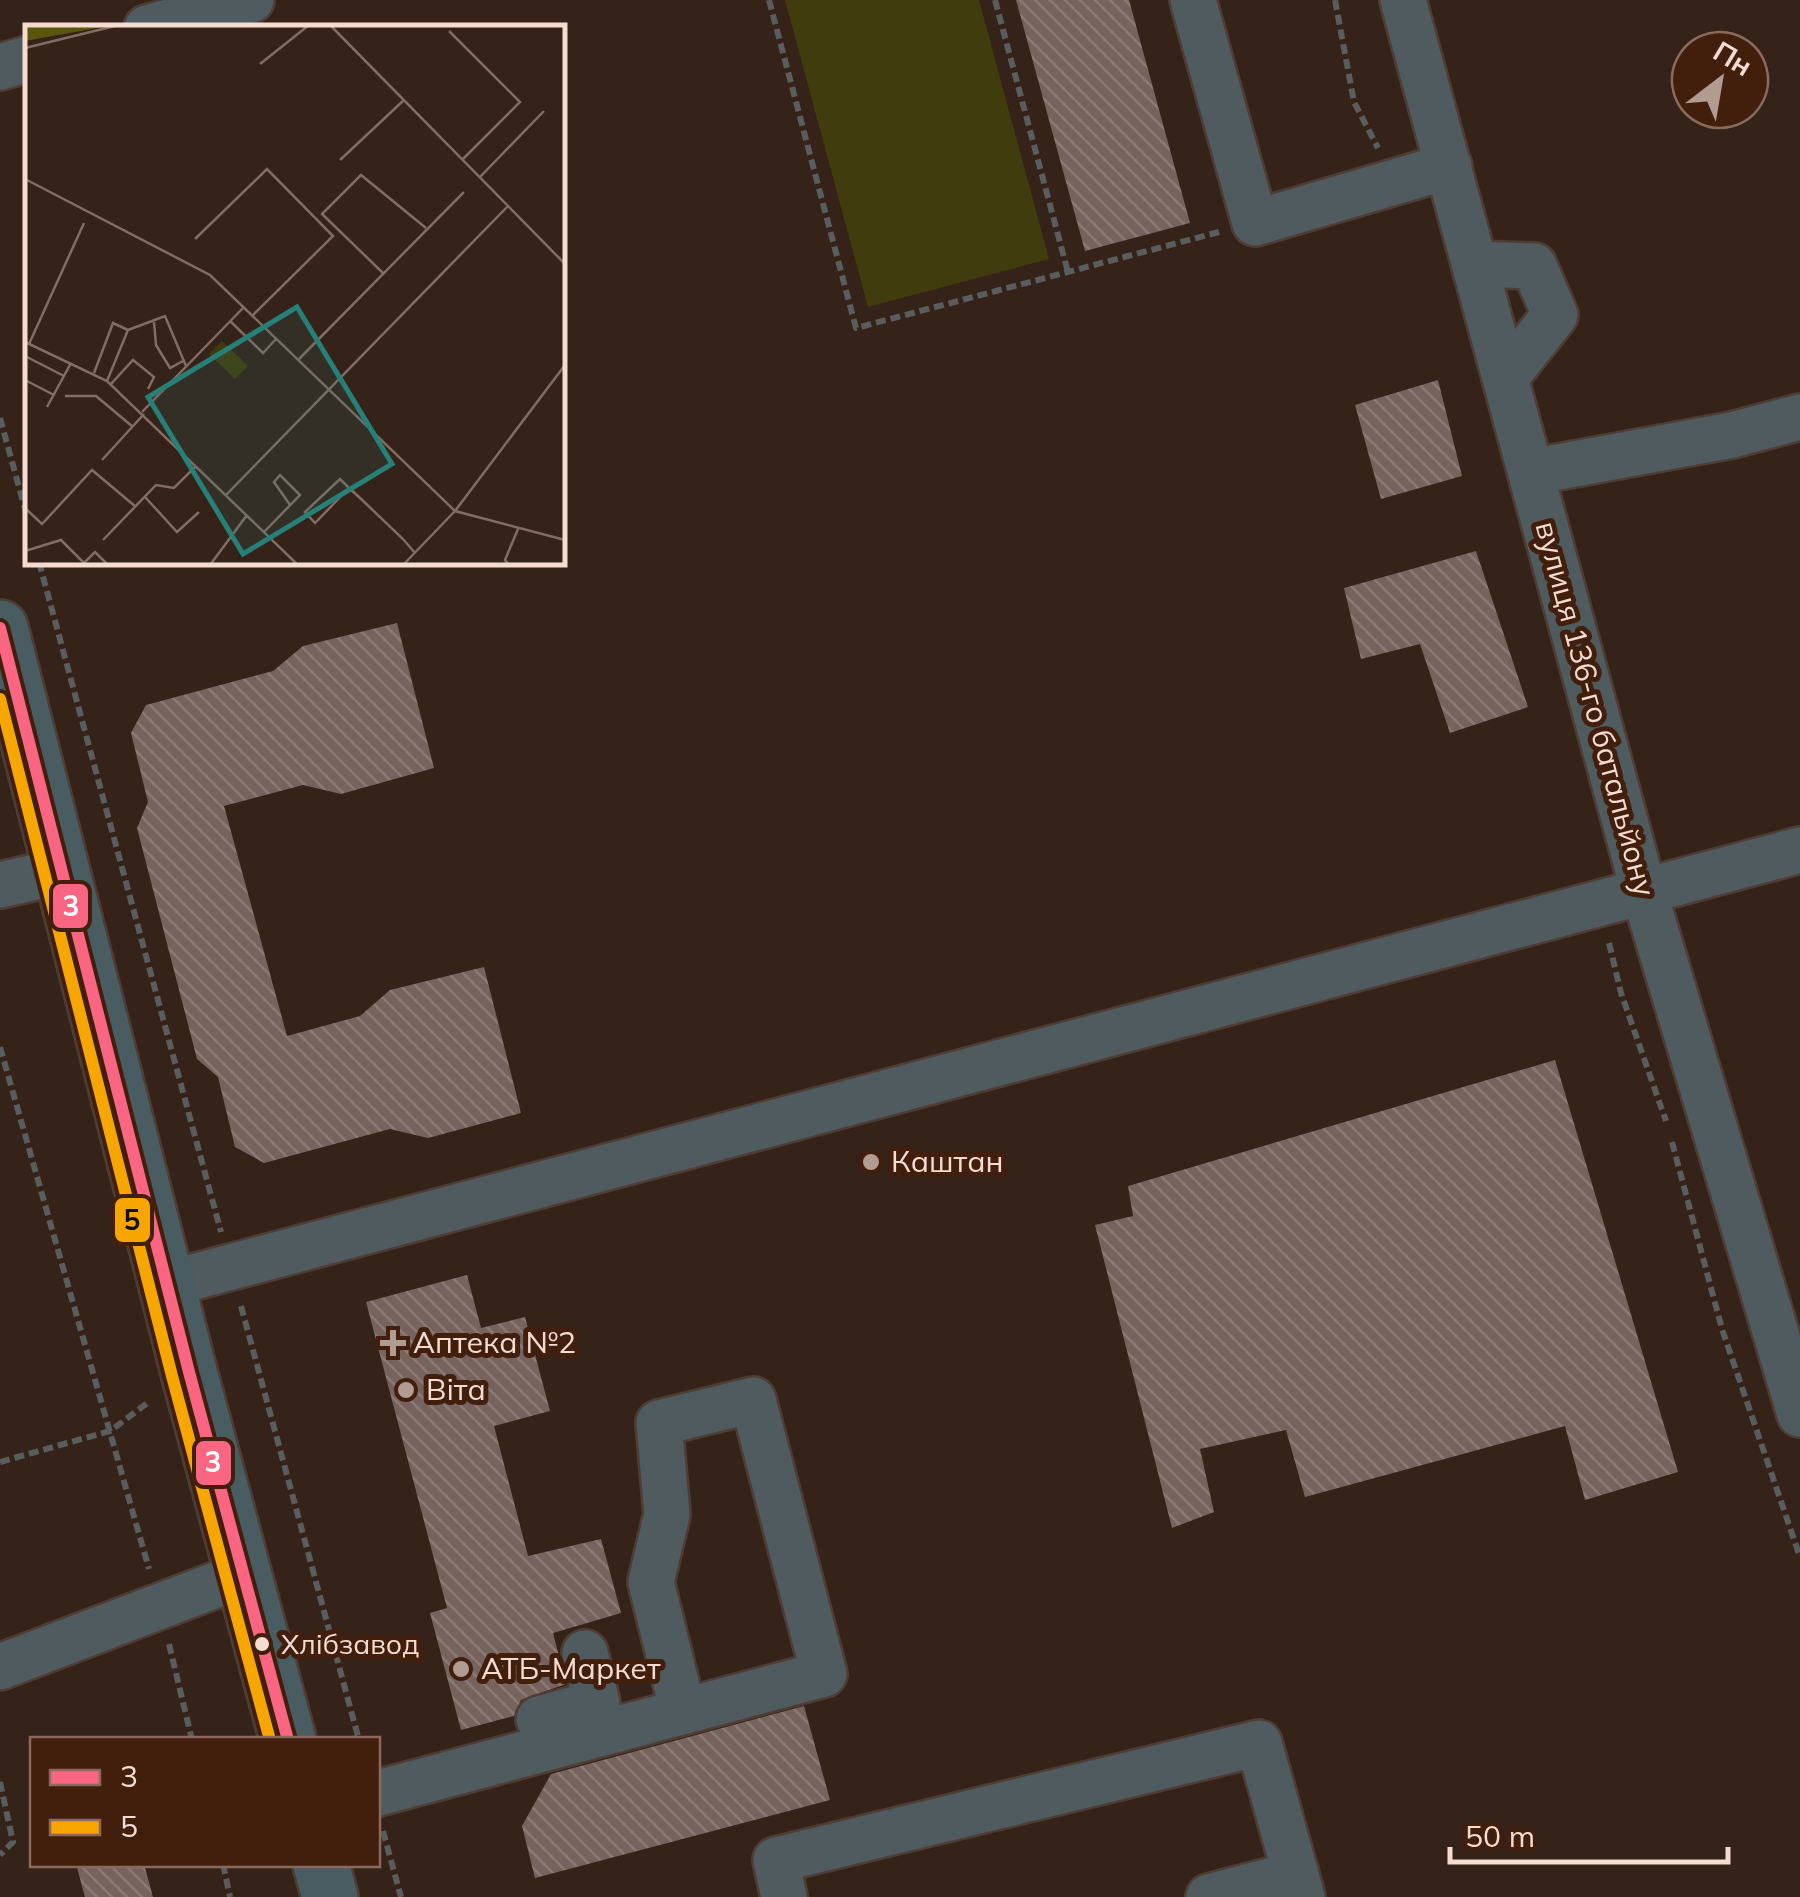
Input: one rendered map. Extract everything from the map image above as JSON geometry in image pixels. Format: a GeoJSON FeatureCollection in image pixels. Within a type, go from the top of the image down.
{"type":"FeatureCollection","features":[{"type":"Feature","properties":{"kind":"main road"},"geometry":{"type":"LineString","coordinates":[[0,628],[189,1372],[287,1737]]}},
{"type":"Feature","properties":{"kind":"main road"},"geometry":{"type":"LineString","coordinates":[[322,1867],[330,1897]]}},
{"type":"Feature","properties":{"kind":"street"},"geometry":{"type":"LineString","coordinates":[[158,25],[251,0]]}},
{"type":"Feature","properties":{"kind":"street"},"geometry":{"type":"LineString","coordinates":[[1193,0],[1254,223],[1449,166]]}},
{"type":"Feature","properties":{"kind":"street","name":"вулиця 136-го батальйону"},"geometry":{"type":"LineString","coordinates":[[1403,0],[1644,892],[1800,1414]]}},
{"type":"Feature","properties":{"kind":"street"},"geometry":{"type":"LineString","coordinates":[[0,66],[25,60]]}},
{"type":"Feature","properties":{"kind":"street"},"geometry":{"type":"LineString","coordinates":[[1475,264],[1534,266],[1555,316],[1506,377]]}},
{"type":"Feature","properties":{"kind":"street"},"geometry":{"type":"LineString","coordinates":[[1531,472],[1732,435],[1800,418]]}},
{"type":"Feature","properties":{"kind":"street"},"geometry":{"type":"LineString","coordinates":[[168,1284],[1800,850]]}},
{"type":"Feature","properties":{"kind":"street"},"geometry":{"type":"LineString","coordinates":[[0,885],[62,871]]}},
{"type":"Feature","properties":{"kind":"street"},"geometry":{"type":"LineString","coordinates":[[380,1810],[682,1712],[824,1674],[753,1400],[659,1422],[667,1514],[652,1582],[682,1712]]}},
{"type":"Feature","properties":{"kind":"street"},"geometry":{"type":"LineString","coordinates":[[0,1667],[242,1575]]}},
{"type":"Feature","properties":{"kind":"street"},"geometry":{"type":"LineString","coordinates":[[380,1761],[597,1703],[585,1652]]}},
{"type":"Feature","properties":{"kind":"street"},"geometry":{"type":"LineString","coordinates":[[784,1897],[776,1860],[1259,1743],[1299,1886],[1209,1897]]}},
{"type":"Feature","properties":{"kind":"path"},"geometry":{"type":"LineString","coordinates":[[769,0],[856,328],[1254,223]]}},
{"type":"Feature","properties":{"kind":"path"},"geometry":{"type":"LineString","coordinates":[[994,0],[1068,272]]}},
{"type":"Feature","properties":{"kind":"path"},"geometry":{"type":"LineString","coordinates":[[0,418],[25,509]]}},
{"type":"Feature","properties":{"kind":"path"},"geometry":{"type":"LineString","coordinates":[[40,565],[358,1737]]}},
{"type":"Feature","properties":{"kind":"path"},"geometry":{"type":"LineString","coordinates":[[0,1046],[160,1606],[191,1737]]}},
{"type":"Feature","properties":{"kind":"path"},"geometry":{"type":"LineString","coordinates":[[0,1462],[110,1431],[189,1372]]}},
{"type":"Feature","properties":{"kind":"path"},"geometry":{"type":"LineString","coordinates":[[0,1782],[13,1842],[0,1855]]}},
{"type":"Feature","properties":{"kind":"path"},"geometry":{"type":"LineString","coordinates":[[380,1810],[401,1897]]}},
{"type":"Feature","properties":{"kind":"path"},"geometry":{"type":"LineString","coordinates":[[223,1867],[230,1897]]}},
{"type":"Feature","properties":{"kind":"shaded area"},"geometry":{"type":"Polygon","coordinates":[[[785,0],[979,0],[1049,259],[868,307],[785,0]]]}},
{"type":"Feature","properties":{"kind":"building"},"geometry":{"type":"Polygon","coordinates":[[[1016,0],[1129,0],[1190,223],[1085,251],[1016,0]]]}},
{"type":"Feature","properties":{"kind":"building"},"geometry":{"type":"Polygon","coordinates":[[[1438,380],[1462,476],[1381,499],[1355,405],[1438,380]]]}},
{"type":"Feature","properties":{"kind":"building"},"geometry":{"type":"Polygon","coordinates":[[[1476,551],[1528,707],[1450,733],[1420,644],[1361,659],[1344,588],[1476,551]]]}},
{"type":"Feature","properties":{"kind":"building"},"geometry":{"type":"Polygon","coordinates":[[[397,623],[434,768],[341,794],[303,785],[224,806],[287,1036],[360,1016],[390,990],[484,967],[521,1113],[428,1138],[390,1129],[264,1163],[235,1147],[218,1077],[197,1059],[137,828],[148,802],[131,733],[146,705],[273,671],[303,646],[397,623]]]}},
{"type":"Feature","properties":{"kind":"building"},"geometry":{"type":"Polygon","coordinates":[[[1555,1060],[1678,1472],[1585,1500],[1565,1426],[1305,1497],[1286,1430],[1200,1449],[1214,1512],[1172,1528],[1095,1225],[1133,1216],[1128,1186],[1555,1060]]]}},
{"type":"Feature","properties":{"kind":"building"},"geometry":{"type":"Polygon","coordinates":[[[467,1275],[481,1328],[525,1317],[550,1411],[494,1426],[528,1556],[601,1539],[621,1613],[553,1633],[566,1684],[521,1700],[514,1716],[461,1730],[430,1613],[447,1608],[366,1302],[467,1275]]]}},
{"type":"Feature","properties":{"kind":"building"},"geometry":{"type":"Polygon","coordinates":[[[804,1706],[830,1800],[535,1878],[522,1826],[551,1774],[804,1706]]]}},
{"type":"Feature","properties":{"kind":"building"},"geometry":{"type":"Polygon","coordinates":[[[77,1867],[145,1867],[153,1897],[85,1897],[77,1867]]]}},
{"type":"Feature","properties":{"kind":"transit line","name":"3"},"geometry":{"type":"LineString","coordinates":[[0,628],[189,1372],[287,1737]]}},
{"type":"Feature","properties":{"kind":"transit line","name":"5"},"geometry":{"type":"LineString","coordinates":[[0,699],[172,1376],[269,1737]]}},
{"type":"Feature","properties":{"kind":"place","name":"Каштан"},"geometry":{"type":"Point","coordinates":[871,1162]}},
{"type":"Feature","properties":{"kind":"place","name":"Аптека №2"},"geometry":{"type":"Point","coordinates":[393,1343]}},
{"type":"Feature","properties":{"kind":"place","name":"Віта"},"geometry":{"type":"Point","coordinates":[406,1390]}},
{"type":"Feature","properties":{"kind":"place","name":"Хлібзавод"},"geometry":{"type":"Point","coordinates":[262,1644]}},
{"type":"Feature","properties":{"kind":"place","name":"АТБ-Маркет"},"geometry":{"type":"Point","coordinates":[461,1669]}}]}
